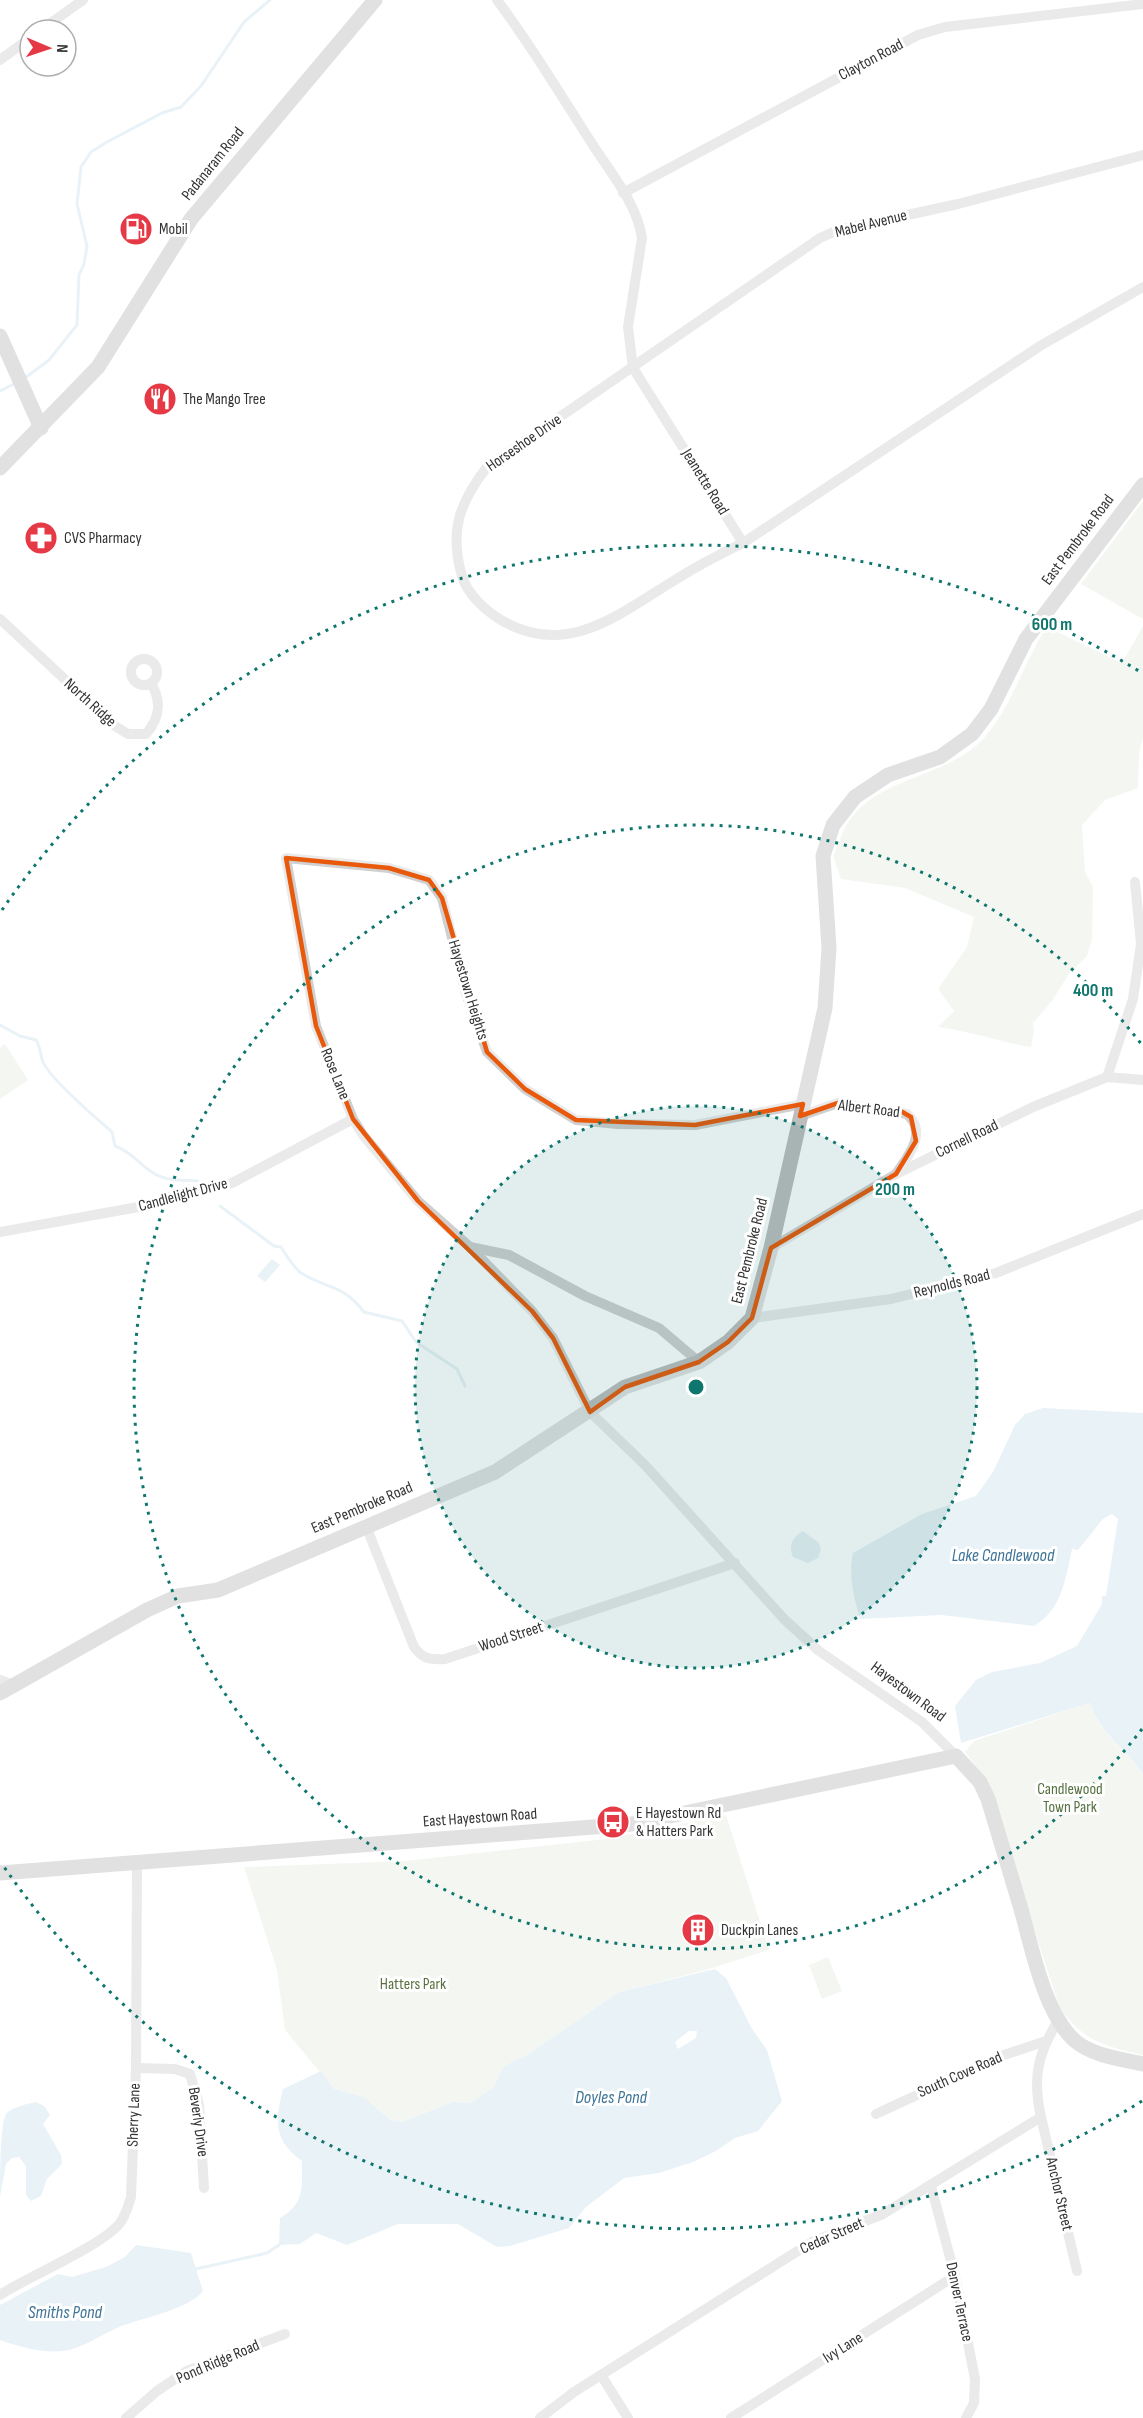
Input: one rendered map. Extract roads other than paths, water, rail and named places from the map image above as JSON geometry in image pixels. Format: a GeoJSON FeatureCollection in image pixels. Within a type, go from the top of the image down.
{"type":"FeatureCollection","features":[{"type":"Feature","properties":{"kind":"street"},"geometry":{"type":"LineString","coordinates":[[58,18],[83,0]]}},
{"type":"Feature","properties":{"kind":"street","name":"Padanaram Road"},"geometry":{"type":"LineString","coordinates":[[0,468],[98,367],[191,219],[375,0]]}},
{"type":"Feature","properties":{"kind":"street","name":"Jeanette Road"},"geometry":{"type":"LineString","coordinates":[[497,0],[522,34],[623,193],[640,224],[642,238],[628,327],[633,368],[743,543]]}},
{"type":"Feature","properties":{"kind":"street","name":"Clayton Road"},"geometry":{"type":"LineString","coordinates":[[623,193],[918,35],[945,27],[1143,4]]}},
{"type":"Feature","properties":{"kind":"street"},"geometry":{"type":"LineString","coordinates":[[0,60],[18,47]]}},
{"type":"Feature","properties":{"kind":"street","name":"Mabel Avenue"},"geometry":{"type":"LineString","coordinates":[[633,368],[820,238],[838,230],[958,204],[1143,155]]}},
{"type":"Feature","properties":{"kind":"street"},"geometry":{"type":"LineString","coordinates":[[743,543],[1040,346],[1143,287]]}},
{"type":"Feature","properties":{"kind":"street"},"geometry":{"type":"LineString","coordinates":[[0,336],[41,428]]}},
{"type":"Feature","properties":{"kind":"street","name":"Horseshoe Drive"},"geometry":{"type":"LineString","coordinates":[[633,368],[487,467],[468,491],[458,518],[454,547],[463,580],[486,611],[520,631],[555,635],[590,630],[631,609],[715,556],[743,543]]}},
{"type":"Feature","properties":{"kind":"street","name":"East Pembroke Road"},"geometry":{"type":"LineString","coordinates":[[4,1686],[157,1605],[178,1596],[218,1590],[495,1472],[625,1387],[699,1362],[728,1342],[752,1318],[771,1248],[825,1008],[829,948],[823,856],[833,825],[855,797],[888,775],[940,757],[972,734],[991,709],[1026,639],[1143,484]]}},
{"type":"Feature","properties":{"kind":"street","name":"North Ridge"},"geometry":{"type":"LineString","coordinates":[[0,619],[115,726],[128,734],[146,734],[156,723],[158,695],[151,683]]}},
{"type":"Feature","properties":{"kind":"street","name":"Hayestown Heights"},"geometry":{"type":"LineString","coordinates":[[286,858],[389,868],[429,880],[442,898],[466,993],[487,1052],[525,1089],[576,1120],[618,1124],[696,1125],[802,1110]]}},
{"type":"Feature","properties":{"kind":"street","name":"Rose Lane"},"geometry":{"type":"LineString","coordinates":[[286,858],[316,1026],[353,1119],[418,1201],[470,1246],[532,1311],[553,1338],[590,1412]]}},
{"type":"Feature","properties":{"kind":"street"},"geometry":{"type":"LineString","coordinates":[[1107,1077],[1133,999],[1141,944],[1136,882]]}},
{"type":"Feature","properties":{"kind":"street","name":"Cornell Road"},"geometry":{"type":"LineString","coordinates":[[771,1248],[896,1174],[1033,1107],[1107,1077],[1143,1080]]}},
{"type":"Feature","properties":{"kind":"street","name":"Albert Road"},"geometry":{"type":"LineString","coordinates":[[802,1110],[838,1103],[899,1110],[907,1114],[915,1128],[916,1141],[896,1174]]}},
{"type":"Feature","properties":{"kind":"street","name":"Candlelight Drive"},"geometry":{"type":"LineString","coordinates":[[0,1232],[149,1205],[232,1183],[353,1119]]}},
{"type":"Feature","properties":{"kind":"street","name":"Reynolds Road"},"geometry":{"type":"LineString","coordinates":[[752,1318],[891,1299],[996,1273],[1143,1214]]}},
{"type":"Feature","properties":{"kind":"street","name":"Rose Lane"},"geometry":{"type":"LineString","coordinates":[[470,1246],[509,1255],[585,1296],[659,1328],[699,1362]]}},
{"type":"Feature","properties":{"kind":"street","name":"Hayestown Road"},"geometry":{"type":"LineString","coordinates":[[590,1412],[645,1465],[784,1619],[819,1651],[922,1722],[980,1782],[988,1799],[1046,1990],[1059,2019],[1074,2040],[1085,2047],[1098,2053],[1143,2064]]}},
{"type":"Feature","properties":{"kind":"street","name":"Wood Street"},"geometry":{"type":"LineString","coordinates":[[366,1526],[414,1647],[421,1656],[432,1660],[445,1659],[735,1563]]}},
{"type":"Feature","properties":{"kind":"street","name":"East Hayestown Road"},"geometry":{"type":"LineString","coordinates":[[0,1873],[632,1824],[956,1756]]}},
{"type":"Feature","properties":{"kind":"street","name":"Sherry Lane"},"geometry":{"type":"LineString","coordinates":[[0,2295],[101,2239],[119,2225],[126,2213],[131,2197],[136,2068],[137,1864]]}},
{"type":"Feature","properties":{"kind":"street"},"geometry":{"type":"LineString","coordinates":[[1041,2117],[1036,2096],[1037,2066],[1046,2041],[1059,2019]]}},
{"type":"Feature","properties":{"kind":"street","name":"South Cove Road"},"geometry":{"type":"LineString","coordinates":[[876,2114],[1001,2056],[1046,2041]]}},
{"type":"Feature","properties":{"kind":"street","name":"Beverly Drive"},"geometry":{"type":"LineString","coordinates":[[136,2068],[175,2069],[190,2074],[199,2105],[204,2188]]}},
{"type":"Feature","properties":{"kind":"street","name":"Cedar Street"},"geometry":{"type":"LineString","coordinates":[[540,2418],[601,2375],[812,2242],[883,2214],[1041,2117]]}},
{"type":"Feature","properties":{"kind":"street","name":"Anchor Street"},"geometry":{"type":"LineString","coordinates":[[1041,2117],[1077,2271]]}},
{"type":"Feature","properties":{"kind":"street","name":"Denver Terrace"},"geometry":{"type":"LineString","coordinates":[[931,2186],[955,2276],[975,2379],[974,2403],[966,2418]]}},
{"type":"Feature","properties":{"kind":"street","name":"Ivy Lane"},"geometry":{"type":"LineString","coordinates":[[730,2418],[955,2276]]}},
{"type":"Feature","properties":{"kind":"street","name":"Pond Ridge Road"},"geometry":{"type":"LineString","coordinates":[[126,2418],[156,2391],[187,2371],[285,2334]]}},
{"type":"Feature","properties":{"kind":"street"},"geometry":{"type":"LineString","coordinates":[[601,2375],[628,2418]]}},
{"type":"Feature","properties":{"kind":"water"},"geometry":{"type":"Polygon","coordinates":[[[272,1259],[280,1265],[265,1282],[257,1276],[272,1259]]]}},
{"type":"Feature","properties":{"kind":"water","name":"Lake Candlewood"},"geometry":{"type":"Polygon","coordinates":[[[1043,1408],[1143,1413],[1143,1774],[1100,1724],[1090,1703],[961,1743],[955,1706],[976,1680],[992,1672],[1040,1663],[1077,1646],[1102,1604],[1102,1596],[1106,1596],[1118,1519],[1112,1514],[1103,1519],[1078,1550],[1072,1549],[1065,1581],[1057,1602],[1051,1611],[1034,1626],[941,1615],[860,1619],[851,1578],[853,1553],[922,1514],[976,1496],[993,1472],[1015,1425],[1025,1414],[1043,1408]]]}},
{"type":"Feature","properties":{"kind":"water"},"geometry":{"type":"Polygon","coordinates":[[[803,1531],[819,1543],[821,1550],[818,1558],[808,1563],[793,1557],[791,1549],[796,1536],[803,1531]]]}},
{"type":"Feature","properties":{"kind":"water","name":"Doyles Pond"},"geometry":{"type":"Polygon","coordinates":[[[715,1969],[726,1978],[752,2029],[767,2050],[782,2101],[758,2131],[735,2138],[716,2151],[693,2162],[659,2173],[624,2178],[586,2207],[569,2228],[510,2246],[497,2247],[458,2224],[398,2224],[347,2245],[316,2233],[300,2244],[279,2245],[280,2218],[294,2207],[298,2200],[302,2179],[302,2161],[286,2145],[279,2129],[278,2120],[283,2089],[321,2071],[334,2089],[364,2097],[390,2120],[402,2122],[453,2102],[470,2103],[493,2088],[504,2066],[527,2055],[619,1992],[715,1969]],[[689,2031],[675,2042],[678,2049],[696,2038],[697,2031],[689,2031]]]}},
{"type":"Feature","properties":{"kind":"water"},"geometry":{"type":"Polygon","coordinates":[[[36,2102],[44,2106],[50,2115],[43,2124],[61,2155],[62,2164],[47,2179],[41,2196],[31,2201],[26,2195],[26,2166],[19,2157],[12,2158],[6,2164],[0,2197],[1,2140],[6,2114],[16,2108],[36,2102]]]}},
{"type":"Feature","properties":{"kind":"water","name":"Smiths Pond"},"geometry":{"type":"Polygon","coordinates":[[[136,2245],[191,2253],[203,2291],[196,2298],[176,2308],[119,2327],[85,2344],[63,2351],[39,2350],[0,2340],[0,2305],[58,2274],[72,2277],[106,2267],[125,2257],[136,2245]]]}},
{"type":"Feature","properties":{"kind":"waterway"},"geometry":{"type":"LineString","coordinates":[[25,378],[49,360],[77,325],[79,275],[84,264],[87,246],[77,204],[81,167],[91,152],[107,142],[162,113],[181,107],[201,86],[244,22],[270,0]]}},
{"type":"Feature","properties":{"kind":"waterway"},"geometry":{"type":"LineString","coordinates":[[0,391],[16,383]]}},
{"type":"Feature","properties":{"kind":"waterway"},"geometry":{"type":"LineString","coordinates":[[0,1025],[20,1036],[36,1040],[48,1070],[74,1098],[112,1132],[115,1146],[160,1176],[176,1180],[198,1181]]}},
{"type":"Feature","properties":{"kind":"waterway"},"geometry":{"type":"LineString","coordinates":[[220,1206],[274,1246],[281,1247],[301,1273],[349,1296],[364,1312],[402,1321],[416,1342],[457,1369],[465,1386]]}},
{"type":"Feature","properties":{"kind":"waterway"},"geometry":{"type":"LineString","coordinates":[[196,2269],[267,2253],[279,2245]]}},
{"type":"Feature","properties":{"kind":"place","name":"Mobil"},"geometry":{"type":"Point","coordinates":[136,229]}},
{"type":"Feature","properties":{"kind":"place","name":"The Mango Tree"},"geometry":{"type":"Point","coordinates":[160,399]}},
{"type":"Feature","properties":{"kind":"place","name":"CVS Pharmacy"},"geometry":{"type":"Point","coordinates":[41,538]}},
{"type":"Feature","properties":{"kind":"place","name":"E Hayestown Rd & Hatters Park"},"geometry":{"type":"Point","coordinates":[613,1822]}},
{"type":"Feature","properties":{"kind":"place","name":"Duckpin Lanes"},"geometry":{"type":"Point","coordinates":[698,1930]}},
{"type":"Feature","properties":{"kind":"park label","name":"Candlewood Town Park"},"geometry":{"type":"Point","coordinates":[1070,1798]}},
{"type":"Feature","properties":{"kind":"park label","name":"Hatters Park"},"geometry":{"type":"Point","coordinates":[413,1984]}}]}
